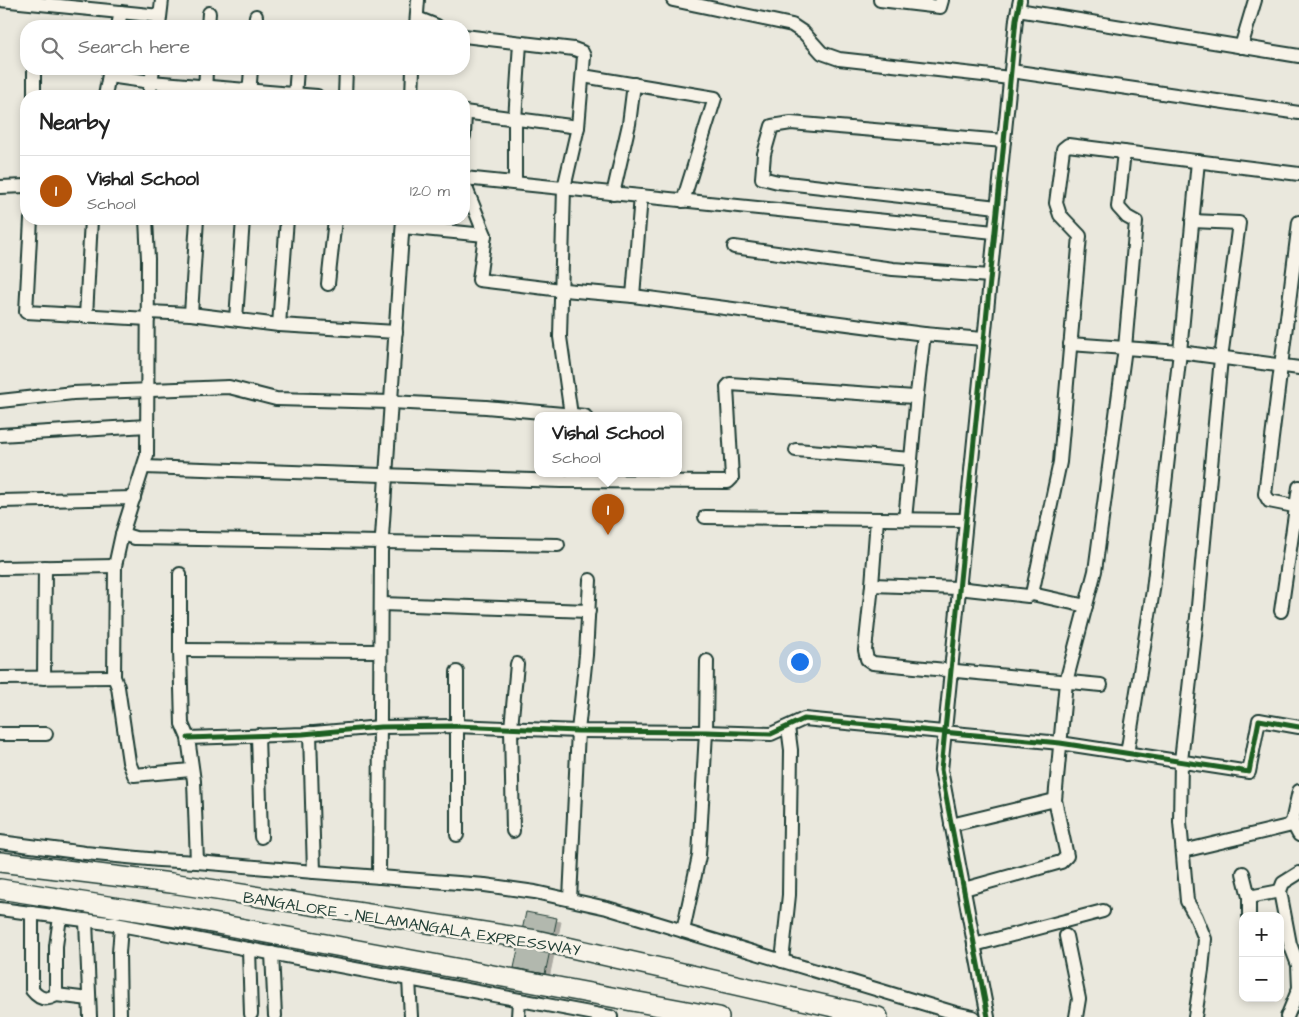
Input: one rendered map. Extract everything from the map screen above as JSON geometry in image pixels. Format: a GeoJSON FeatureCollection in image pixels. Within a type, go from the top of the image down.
{"type":"FeatureCollection","features":[{"type":"Feature","properties":{"kind":"highway","name":"BANGALORE - NELAMANGALA EXPRESSWAY"},"geometry":{"type":"LineString","coordinates":[[0,862],[171,883],[536,940],[878,1017]]}},
{"type":"Feature","properties":{"kind":"highway","name":"BANGALORE - NELAMANGALA EXPRESSWAY"},"geometry":{"type":"LineString","coordinates":[[0,889],[196,920],[719,1017]]}},
{"type":"Feature","properties":{"kind":"street"},"geometry":{"type":"LineString","coordinates":[[0,0],[121,12],[155,20]]}},
{"type":"Feature","properties":{"kind":"street"},"geometry":{"type":"LineString","coordinates":[[159,20],[162,0]]}},
{"type":"Feature","properties":{"kind":"street"},"geometry":{"type":"LineString","coordinates":[[416,20],[418,0]]}},
{"type":"Feature","properties":{"kind":"street"},"geometry":{"type":"LineString","coordinates":[[673,0],[792,25],[804,33],[822,53],[839,59],[1010,74],[1299,112]]}},
{"type":"Feature","properties":{"kind":"street"},"geometry":{"type":"LineString","coordinates":[[880,0],[940,8],[942,0]]}},
{"type":"Feature","properties":{"kind":"street"},"geometry":{"type":"LineString","coordinates":[[1241,47],[1255,0]]}},
{"type":"Feature","properties":{"kind":"street"},"geometry":{"type":"LineString","coordinates":[[988,1017],[941,770],[1010,74],[1019,5],[1241,47],[1299,56]]}},
{"type":"Feature","properties":{"kind":"street"},"geometry":{"type":"LineString","coordinates":[[119,20],[121,12]]}},
{"type":"Feature","properties":{"kind":"street"},"geometry":{"type":"LineString","coordinates":[[208,20],[209,13]]}},
{"type":"Feature","properties":{"kind":"street"},"geometry":{"type":"LineString","coordinates":[[470,37],[520,44],[565,47],[582,52],[584,56],[578,127],[564,188],[560,337],[571,412]]}},
{"type":"Feature","properties":{"kind":"street"},"geometry":{"type":"LineString","coordinates":[[515,183],[515,120],[520,44]]}},
{"type":"Feature","properties":{"kind":"street"},"geometry":{"type":"LineString","coordinates":[[34,75],[34,90]]}},
{"type":"Feature","properties":{"kind":"street"},"geometry":{"type":"LineString","coordinates":[[106,90],[109,75]]}},
{"type":"Feature","properties":{"kind":"street"},"geometry":{"type":"LineString","coordinates":[[150,90],[152,75],[202,90]]}},
{"type":"Feature","properties":{"kind":"street"},"geometry":{"type":"LineString","coordinates":[[205,90],[206,75]]}},
{"type":"Feature","properties":{"kind":"street"},"geometry":{"type":"LineString","coordinates":[[250,90],[251,75]]}},
{"type":"Feature","properties":{"kind":"street"},"geometry":{"type":"LineString","coordinates":[[295,90],[297,75]]}},
{"type":"Feature","properties":{"kind":"street"},"geometry":{"type":"LineString","coordinates":[[345,90],[346,75]]}},
{"type":"Feature","properties":{"kind":"street"},"geometry":{"type":"LineString","coordinates":[[412,90],[413,75]]}},
{"type":"Feature","properties":{"kind":"street"},"geometry":{"type":"LineString","coordinates":[[583,76],[715,98],[683,201]]}},
{"type":"Feature","properties":{"kind":"street"},"geometry":{"type":"LineString","coordinates":[[614,194],[629,124],[634,84]]}},
{"type":"Feature","properties":{"kind":"street"},"geometry":{"type":"LineString","coordinates":[[470,113],[578,127]]}},
{"type":"Feature","properties":{"kind":"street"},"geometry":{"type":"LineString","coordinates":[[997,208],[788,183],[762,178],[764,154],[772,126],[791,124],[1004,141]]}},
{"type":"Feature","properties":{"kind":"street"},"geometry":{"type":"LineString","coordinates":[[1032,594],[1060,462],[1080,236],[1060,215],[1056,203],[1063,149],[1068,145],[1299,174]]}},
{"type":"Feature","properties":{"kind":"street"},"geometry":{"type":"LineString","coordinates":[[964,889],[1061,862],[1067,856],[1055,800],[1066,682],[1095,571],[1125,348],[1136,222],[1127,217],[1118,207],[1124,152]]}},
{"type":"Feature","properties":{"kind":"street"},"geometry":{"type":"LineString","coordinates":[[1127,754],[1153,590],[1180,352],[1198,161]]}},
{"type":"Feature","properties":{"kind":"street"},"geometry":{"type":"LineString","coordinates":[[470,179],[994,232]]}},
{"type":"Feature","properties":{"kind":"street"},"geometry":{"type":"LineString","coordinates":[[0,187],[20,186]]}},
{"type":"Feature","properties":{"kind":"street"},"geometry":{"type":"LineString","coordinates":[[633,296],[641,196]]}},
{"type":"Feature","properties":{"kind":"street"},"geometry":{"type":"LineString","coordinates":[[470,198],[485,235],[480,280],[561,290],[633,296],[924,334],[983,339]]}},
{"type":"Feature","properties":{"kind":"street"},"geometry":{"type":"LineString","coordinates":[[1192,221],[1239,223],[1221,358],[1198,617],[1181,761],[1180,822],[1187,901],[1196,917],[1204,939],[1202,970],[1195,1017]]}},
{"type":"Feature","properties":{"kind":"street"},"geometry":{"type":"LineString","coordinates":[[1298,507],[1269,502],[1265,494],[1299,222]]}},
{"type":"Feature","properties":{"kind":"street"},"geometry":{"type":"LineString","coordinates":[[31,225],[26,312],[86,317],[191,314],[279,326],[396,332]]}},
{"type":"Feature","properties":{"kind":"street"},"geometry":{"type":"LineString","coordinates":[[86,317],[91,225]]}},
{"type":"Feature","properties":{"kind":"street"},"geometry":{"type":"LineString","coordinates":[[146,225],[148,258],[147,455],[122,534],[115,566],[114,677],[118,687],[129,762],[134,775],[192,770]]}},
{"type":"Feature","properties":{"kind":"street"},"geometry":{"type":"LineString","coordinates":[[191,314],[197,225]]}},
{"type":"Feature","properties":{"kind":"street"},"geometry":{"type":"LineString","coordinates":[[236,319],[243,225]]}},
{"type":"Feature","properties":{"kind":"street"},"geometry":{"type":"LineString","coordinates":[[279,326],[287,225]]}},
{"type":"Feature","properties":{"kind":"street"},"geometry":{"type":"LineString","coordinates":[[328,284],[334,225]]}},
{"type":"Feature","properties":{"kind":"street"},"geometry":{"type":"LineString","coordinates":[[379,877],[381,541],[403,225]]}},
{"type":"Feature","properties":{"kind":"street"},"geometry":{"type":"LineString","coordinates":[[417,225],[485,235]]}},
{"type":"Feature","properties":{"kind":"street"},"geometry":{"type":"LineString","coordinates":[[734,247],[893,269],[990,276]]}},
{"type":"Feature","properties":{"kind":"street"},"geometry":{"type":"LineString","coordinates":[[905,519],[924,334]]}},
{"type":"Feature","properties":{"kind":"street"},"geometry":{"type":"LineString","coordinates":[[1070,344],[1180,352],[1299,368]]}},
{"type":"Feature","properties":{"kind":"street"},"geometry":{"type":"LineString","coordinates":[[144,467],[561,481],[728,482],[732,478],[727,387],[730,384],[914,397],[917,394]]}},
{"type":"Feature","properties":{"kind":"street"},"geometry":{"type":"LineString","coordinates":[[0,401],[73,393],[229,386],[276,399],[391,402],[539,412]]}},
{"type":"Feature","properties":{"kind":"street"},"geometry":{"type":"LineString","coordinates":[[0,435],[147,426]]}},
{"type":"Feature","properties":{"kind":"street"},"geometry":{"type":"LineString","coordinates":[[796,450],[911,459]]}},
{"type":"Feature","properties":{"kind":"street"},"geometry":{"type":"LineString","coordinates":[[1281,611],[1298,507],[1299,487]]}},
{"type":"Feature","properties":{"kind":"street"},"geometry":{"type":"LineString","coordinates":[[0,501],[134,498]]}},
{"type":"Feature","properties":{"kind":"street"},"geometry":{"type":"LineString","coordinates":[[705,517],[965,520]]}},
{"type":"Feature","properties":{"kind":"street"},"geometry":{"type":"LineString","coordinates":[[877,519],[865,650],[867,659],[873,663],[1101,685]]}},
{"type":"Feature","properties":{"kind":"street"},"geometry":{"type":"LineString","coordinates":[[122,534],[135,538],[558,545]]}},
{"type":"Feature","properties":{"kind":"street"},"geometry":{"type":"LineString","coordinates":[[0,568],[115,566]]}},
{"type":"Feature","properties":{"kind":"street"},"geometry":{"type":"LineString","coordinates":[[44,678],[45,567]]}},
{"type":"Feature","properties":{"kind":"street"},"geometry":{"type":"LineString","coordinates":[[180,574],[182,724],[188,738],[194,781],[197,862]]}},
{"type":"Feature","properties":{"kind":"street"},"geometry":{"type":"LineString","coordinates":[[570,899],[578,731],[586,655],[590,580]]}},
{"type":"Feature","properties":{"kind":"street"},"geometry":{"type":"LineString","coordinates":[[872,585],[958,588],[1028,596],[1032,594],[1086,606]]}},
{"type":"Feature","properties":{"kind":"street"},"geometry":{"type":"LineString","coordinates":[[380,604],[589,611]]}},
{"type":"Feature","properties":{"kind":"street"},"geometry":{"type":"LineString","coordinates":[[180,650],[380,651]]}},
{"type":"Feature","properties":{"kind":"street"},"geometry":{"type":"LineString","coordinates":[[683,931],[699,856],[708,661]]}},
{"type":"Feature","properties":{"kind":"street"},"geometry":{"type":"LineString","coordinates":[[513,831],[511,728],[517,664]]}},
{"type":"Feature","properties":{"kind":"street"},"geometry":{"type":"LineString","coordinates":[[457,672],[457,835]]}},
{"type":"Feature","properties":{"kind":"street"},"geometry":{"type":"LineString","coordinates":[[0,678],[114,677]]}},
{"type":"Feature","properties":{"kind":"street"},"geometry":{"type":"LineString","coordinates":[[188,738],[310,733],[380,727],[456,726],[578,731],[771,734],[804,719],[1060,743],[1249,772],[1259,720],[1299,727]]}},
{"type":"Feature","properties":{"kind":"street"},"geometry":{"type":"LineString","coordinates":[[782,961],[789,895],[791,750],[788,727]]}},
{"type":"Feature","properties":{"kind":"street"},"geometry":{"type":"LineString","coordinates":[[310,733],[314,872]]}},
{"type":"Feature","properties":{"kind":"street"},"geometry":{"type":"LineString","coordinates":[[0,734],[46,734]]}},
{"type":"Feature","properties":{"kind":"street"},"geometry":{"type":"LineString","coordinates":[[258,735],[261,837]]}},
{"type":"Feature","properties":{"kind":"street"},"geometry":{"type":"LineString","coordinates":[[1183,851],[1288,826],[1292,822],[1299,791]]}},
{"type":"Feature","properties":{"kind":"street"},"geometry":{"type":"LineString","coordinates":[[951,825],[1055,800]]}},
{"type":"Feature","properties":{"kind":"street"},"geometry":{"type":"LineString","coordinates":[[1292,822],[1299,836]]}},
{"type":"Feature","properties":{"kind":"street"},"geometry":{"type":"LineString","coordinates":[[0,842],[159,860],[485,885],[570,899],[607,908],[955,1014],[973,1017]]}},
{"type":"Feature","properties":{"kind":"street"},"geometry":{"type":"LineString","coordinates":[[1243,873],[1249,897],[1249,912]]}},
{"type":"Feature","properties":{"kind":"street"},"geometry":{"type":"LineString","coordinates":[[1287,1017],[1299,988],[1298,965],[1280,891],[1283,883],[1299,873]]}},
{"type":"Feature","properties":{"kind":"street"},"geometry":{"type":"LineString","coordinates":[[1249,897],[1280,891]]}},
{"type":"Feature","properties":{"kind":"street"},"geometry":{"type":"LineString","coordinates":[[0,909],[121,926],[611,1017]]}},
{"type":"Feature","properties":{"kind":"street"},"geometry":{"type":"LineString","coordinates":[[974,945],[1103,911]]}},
{"type":"Feature","properties":{"kind":"street"},"geometry":{"type":"LineString","coordinates":[[32,913],[32,990],[37,996],[44,999],[50,999],[56,995],[89,999]]}},
{"type":"Feature","properties":{"kind":"street"},"geometry":{"type":"LineString","coordinates":[[56,995],[56,946],[60,917]]}},
{"type":"Feature","properties":{"kind":"street"},"geometry":{"type":"LineString","coordinates":[[86,920],[90,1017]]}},
{"type":"Feature","properties":{"kind":"street"},"geometry":{"type":"LineString","coordinates":[[120,1017],[119,953],[121,926]]}},
{"type":"Feature","properties":{"kind":"street"},"geometry":{"type":"LineString","coordinates":[[1066,936],[1079,999],[1076,1017]]}},
{"type":"Feature","properties":{"kind":"street"},"geometry":{"type":"LineString","coordinates":[[249,949],[251,1014]]}},
{"type":"Feature","properties":{"kind":"street"},"geometry":{"type":"LineString","coordinates":[[272,953],[275,1016]]}},
{"type":"Feature","properties":{"kind":"street"},"geometry":{"type":"LineString","coordinates":[[410,979],[411,1017]]}},
{"type":"Feature","properties":{"kind":"street"},"geometry":{"type":"LineString","coordinates":[[518,1017],[519,1000]]}},
{"type":"Feature","properties":{"kind":"building"},"geometry":{"type":"Polygon","coordinates":[[[526,912],[557,918],[545,974],[514,968],[526,912]]]}},
{"type":"Feature","properties":{"kind":"cycle path"},"geometry":{"type":"LineString","coordinates":[[988,1017],[941,770],[1016,19],[1020,0]]}},
{"type":"Feature","properties":{"kind":"cycle path"},"geometry":{"type":"LineString","coordinates":[[188,738],[303,734],[380,727],[456,726],[578,731],[771,734],[804,719],[1060,743],[1249,772],[1259,720],[1299,727]]}},
{"type":"Feature","properties":{"kind":"place","name":"Vishal School"},"geometry":{"type":"Point","coordinates":[608,535]}}]}
